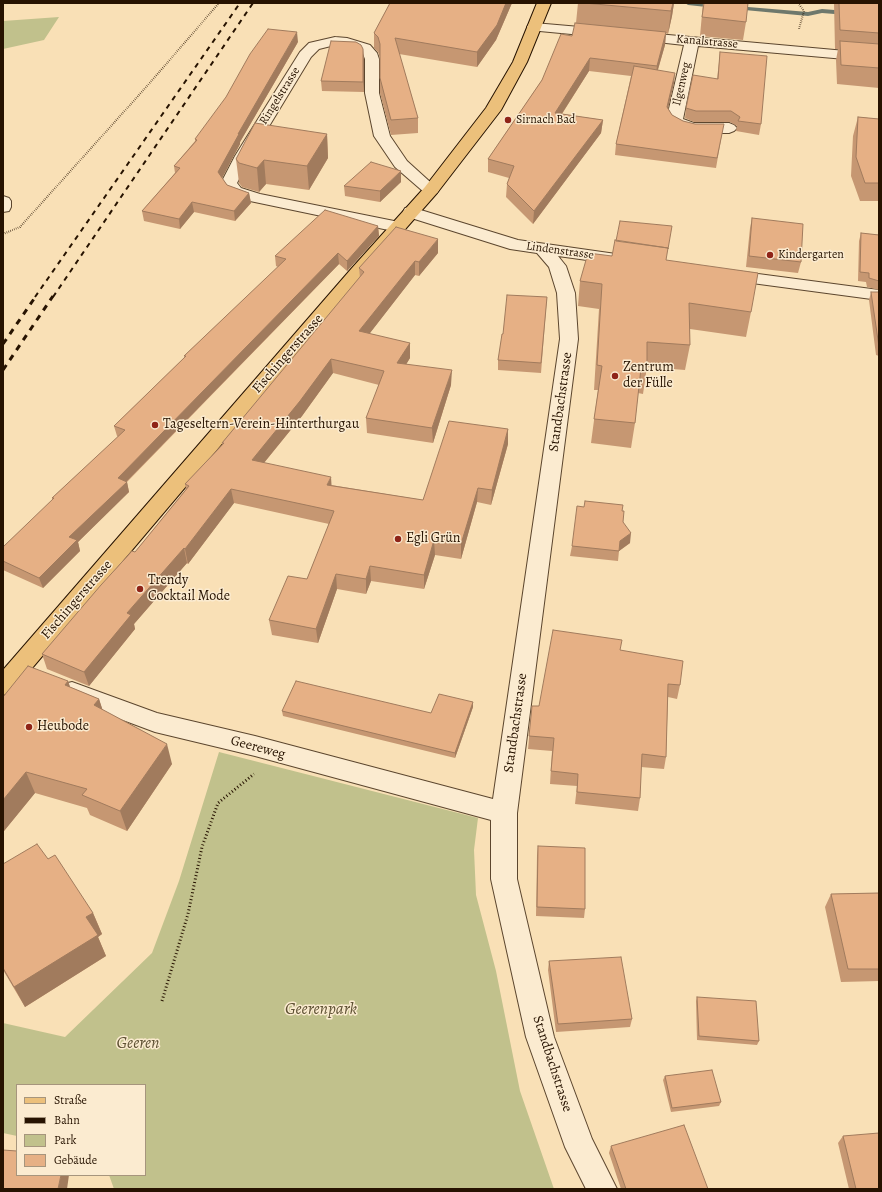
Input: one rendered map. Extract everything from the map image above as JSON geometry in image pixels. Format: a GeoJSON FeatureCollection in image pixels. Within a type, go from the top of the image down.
{"type":"FeatureCollection","features":[{"type":"Feature","properties":{"kind":"main road","name":"Fischingerstrasse"},"geometry":{"type":"LineString","coordinates":[[10,678],[431,190],[493,110],[520,62],[544,3]]}},
{"type":"Feature","properties":{"kind":"street","name":"Kanalstrasse"},"geometry":{"type":"LineString","coordinates":[[534,27],[879,58]]}},
{"type":"Feature","properties":{"kind":"street","name":"Ilgenweg"},"geometry":{"type":"LineString","coordinates":[[692,41],[675,117],[676,121],[686,127],[729,128]]}},
{"type":"Feature","properties":{"kind":"street","name":"Ringelstrasse"},"geometry":{"type":"LineString","coordinates":[[398,227],[256,198],[235,191],[229,183],[243,156],[305,55],[314,46],[330,42],[347,42],[365,48],[370,53],[372,59],[372,93],[382,136],[401,164],[431,190]]}},
{"type":"Feature","properties":{"kind":"street"},"geometry":{"type":"LineString","coordinates":[[3,201],[3,207]]}},
{"type":"Feature","properties":{"kind":"street","name":"Lindenstrasse"},"geometry":{"type":"LineString","coordinates":[[411,212],[501,241],[543,250],[629,261]]}},
{"type":"Feature","properties":{"kind":"street","name":"Standbachstrasse"},"geometry":{"type":"LineString","coordinates":[[543,250],[557,266],[566,293],[569,339],[504,812],[504,879],[540,1037],[580,1147],[602,1189]]}},
{"type":"Feature","properties":{"kind":"street"},"geometry":{"type":"LineString","coordinates":[[715,273],[879,295]]}},
{"type":"Feature","properties":{"kind":"street","name":"Geereweg"},"geometry":{"type":"LineString","coordinates":[[10,678],[46,681],[155,722],[255,746],[504,812]]}},
{"type":"Feature","properties":{"kind":"path"},"geometry":{"type":"LineString","coordinates":[[3,234],[20,227],[143,91],[219,3]]}},
{"type":"Feature","properties":{"kind":"path"},"geometry":{"type":"LineString","coordinates":[[798,3],[804,11],[804,16]]}},
{"type":"Feature","properties":{"kind":"path"},"geometry":{"type":"LineString","coordinates":[[162,1001],[188,914],[202,847],[218,803],[258,771]]}},
{"type":"Feature","properties":{"kind":"green space"},"geometry":{"type":"Polygon","coordinates":[[[59,17],[44,40],[3,49],[3,21],[59,17]]]}},
{"type":"Feature","properties":{"kind":"green space","name":"Geerenpark"},"geometry":{"type":"Polygon","coordinates":[[[219,752],[478,818],[474,850],[476,895],[496,971],[520,1091],[554,1189],[114,1189],[109,1176],[146,1176],[146,1084],[16,1084],[16,1136],[3,1133],[3,1023],[65,1037],[152,953],[179,881],[219,752]]]}},
{"type":"Feature","properties":{"kind":"building"},"geometry":{"type":"Polygon","coordinates":[[[390,3],[506,3],[497,25],[477,52],[395,38],[418,118],[391,120],[380,78],[380,44],[378,37],[374,33],[390,3]]]}},
{"type":"Feature","properties":{"kind":"building"},"geometry":{"type":"Polygon","coordinates":[[[584,3],[673,3],[671,11],[584,3]]]}},
{"type":"Feature","properties":{"kind":"building"},"geometry":{"type":"Polygon","coordinates":[[[704,3],[748,3],[746,22],[702,17],[704,3]]]}},
{"type":"Feature","properties":{"kind":"building"},"geometry":{"type":"Polygon","coordinates":[[[839,3],[879,3],[879,33],[840,30],[839,3]]]}},
{"type":"Feature","properties":{"kind":"building"},"geometry":{"type":"Polygon","coordinates":[[[575,23],[666,32],[657,66],[590,58],[555,113],[603,120],[534,211],[507,184],[514,166],[488,159],[542,80],[561,34],[572,36],[575,23]]]}},
{"type":"Feature","properties":{"kind":"building"},"geometry":{"type":"Polygon","coordinates":[[[268,29],[297,32],[238,134],[218,172],[227,185],[249,193],[234,211],[192,202],[179,219],[142,211],[180,168],[174,166],[197,140],[195,139],[226,97],[250,54],[268,29]]]}},
{"type":"Feature","properties":{"kind":"building"},"geometry":{"type":"Polygon","coordinates":[[[331,41],[356,42],[361,45],[363,49],[363,82],[321,81],[331,41]]]}},
{"type":"Feature","properties":{"kind":"building"},"geometry":{"type":"Polygon","coordinates":[[[840,41],[879,44],[879,68],[841,65],[840,41]]]}},
{"type":"Feature","properties":{"kind":"building"},"geometry":{"type":"Polygon","coordinates":[[[720,52],[767,56],[761,124],[738,121],[740,117],[731,111],[696,111],[686,108],[693,75],[718,79],[720,52]]]}},
{"type":"Feature","properties":{"kind":"building"},"geometry":{"type":"Polygon","coordinates":[[[634,66],[675,73],[667,107],[672,115],[683,121],[695,124],[724,124],[717,158],[616,144],[634,66]]]}},
{"type":"Feature","properties":{"kind":"building"},"geometry":{"type":"Polygon","coordinates":[[[858,117],[879,119],[879,183],[865,183],[856,157],[858,117]]]}},
{"type":"Feature","properties":{"kind":"building"},"geometry":{"type":"Polygon","coordinates":[[[255,123],[327,134],[307,166],[264,160],[257,168],[239,163],[236,159],[255,123]]]}},
{"type":"Feature","properties":{"kind":"building"},"geometry":{"type":"Polygon","coordinates":[[[371,162],[401,171],[380,191],[344,186],[371,162]]]}},
{"type":"Feature","properties":{"kind":"building"},"geometry":{"type":"Polygon","coordinates":[[[325,210],[378,226],[347,261],[338,253],[118,478],[127,482],[69,537],[77,540],[39,578],[3,561],[3,547],[54,498],[52,498],[125,430],[114,426],[186,356],[184,356],[286,259],[275,256],[325,210]]]}},
{"type":"Feature","properties":{"kind":"building"},"geometry":{"type":"Polygon","coordinates":[[[752,218],[803,224],[801,262],[749,256],[752,218]]]}},
{"type":"Feature","properties":{"kind":"building"},"geometry":{"type":"Polygon","coordinates":[[[620,221],[672,226],[668,249],[616,241],[620,221]]]}},
{"type":"Feature","properties":{"kind":"building"},"geometry":{"type":"Polygon","coordinates":[[[396,227],[438,239],[419,262],[415,261],[359,331],[410,343],[397,363],[452,370],[432,428],[366,418],[384,371],[331,359],[300,401],[252,460],[331,477],[327,485],[423,500],[449,421],[508,429],[492,490],[478,488],[461,544],[434,540],[424,575],[370,566],[366,579],[336,574],[316,629],[269,620],[288,576],[307,579],[334,511],[231,489],[185,549],[184,548],[127,613],[131,615],[84,672],[42,654],[132,551],[135,552],[189,486],[185,484],[224,443],[222,443],[364,272],[359,268],[396,227]]]}},
{"type":"Feature","properties":{"kind":"building"},"geometry":{"type":"Polygon","coordinates":[[[861,233],[879,235],[879,281],[869,278],[869,273],[860,272],[861,233]]]}},
{"type":"Feature","properties":{"kind":"building"},"geometry":{"type":"Polygon","coordinates":[[[615,240],[668,248],[666,260],[758,273],[751,312],[689,303],[690,345],[647,342],[647,369],[641,368],[635,423],[594,419],[602,366],[597,365],[602,284],[580,281],[588,253],[612,256],[615,240]]]}},
{"type":"Feature","properties":{"kind":"building"},"geometry":{"type":"Polygon","coordinates":[[[871,292],[879,292],[879,347],[871,292]]]}},
{"type":"Feature","properties":{"kind":"building"},"geometry":{"type":"Polygon","coordinates":[[[507,295],[547,297],[541,363],[498,360],[503,334],[507,295]]]}},
{"type":"Feature","properties":{"kind":"building"},"geometry":{"type":"Polygon","coordinates":[[[585,501],[623,505],[623,522],[631,533],[620,541],[619,551],[572,546],[577,506],[584,507],[585,501]]]}},
{"type":"Feature","properties":{"kind":"building"},"geometry":{"type":"Polygon","coordinates":[[[553,630],[622,640],[620,650],[683,661],[680,685],[668,684],[666,757],[642,754],[640,798],[577,792],[578,774],[551,771],[554,738],[529,736],[532,706],[539,706],[553,630]]]}},
{"type":"Feature","properties":{"kind":"building"},"geometry":{"type":"Polygon","coordinates":[[[28,666],[68,681],[65,685],[99,699],[94,705],[167,744],[120,811],[82,795],[87,789],[26,772],[3,800],[3,697],[28,666]]]}},
{"type":"Feature","properties":{"kind":"building"},"geometry":{"type":"Polygon","coordinates":[[[296,681],[431,713],[439,694],[473,702],[455,753],[282,711],[296,681]]]}},
{"type":"Feature","properties":{"kind":"building"},"geometry":{"type":"Polygon","coordinates":[[[37,844],[48,859],[55,855],[93,913],[86,917],[98,935],[14,987],[3,968],[3,864],[37,844]]]}},
{"type":"Feature","properties":{"kind":"building"},"geometry":{"type":"Polygon","coordinates":[[[538,846],[585,848],[585,909],[537,907],[538,846]]]}},
{"type":"Feature","properties":{"kind":"building"},"geometry":{"type":"Polygon","coordinates":[[[879,893],[879,969],[848,969],[831,894],[879,893]]]}},
{"type":"Feature","properties":{"kind":"building"},"geometry":{"type":"Polygon","coordinates":[[[621,957],[632,1019],[558,1024],[549,961],[621,957]]]}},
{"type":"Feature","properties":{"kind":"building"},"geometry":{"type":"Polygon","coordinates":[[[697,997],[756,1001],[759,1041],[699,1036],[697,997]]]}},
{"type":"Feature","properties":{"kind":"building"},"geometry":{"type":"Polygon","coordinates":[[[712,1070],[721,1102],[672,1108],[665,1076],[712,1070]]]}},
{"type":"Feature","properties":{"kind":"building"},"geometry":{"type":"Polygon","coordinates":[[[684,1125],[708,1189],[626,1189],[611,1146],[684,1125]]]}},
{"type":"Feature","properties":{"kind":"building"},"geometry":{"type":"Polygon","coordinates":[[[879,1133],[879,1189],[856,1189],[843,1136],[879,1133]]]}},
{"type":"Feature","properties":{"kind":"building"},"geometry":{"type":"Polygon","coordinates":[[[3,1150],[16,1151],[16,1176],[61,1176],[58,1189],[3,1189],[3,1150]]]}},
{"type":"Feature","properties":{"kind":"waterway"},"geometry":{"type":"LineString","coordinates":[[688,3],[716,6]]}},
{"type":"Feature","properties":{"kind":"waterway"},"geometry":{"type":"LineString","coordinates":[[736,8],[808,14],[822,11],[847,13]]}},
{"type":"Feature","properties":{"kind":"railway"},"geometry":{"type":"LineString","coordinates":[[35,297],[240,3]]}},
{"type":"Feature","properties":{"kind":"railway"},"geometry":{"type":"LineString","coordinates":[[53,297],[253,3]]}},
{"type":"Feature","properties":{"kind":"railway"},"geometry":{"type":"LineString","coordinates":[[3,344],[36,296]]}},
{"type":"Feature","properties":{"kind":"railway"},"geometry":{"type":"LineString","coordinates":[[3,370],[53,296]]}},
{"type":"Feature","properties":{"kind":"place","name":"Sirnach Bad"},"geometry":{"type":"Point","coordinates":[508,120]}},
{"type":"Feature","properties":{"kind":"place","name":"Kindergarten"},"geometry":{"type":"Point","coordinates":[770,255]}},
{"type":"Feature","properties":{"kind":"place","name":"Zentrum der Fülle"},"geometry":{"type":"Point","coordinates":[615,376]}},
{"type":"Feature","properties":{"kind":"place","name":"Tageseltern-Verein-Hinterthurgau"},"geometry":{"type":"Point","coordinates":[155,425]}},
{"type":"Feature","properties":{"kind":"place","name":"Egli Grün"},"geometry":{"type":"Point","coordinates":[398,539]}},
{"type":"Feature","properties":{"kind":"place","name":"Trendy Cocktail Mode"},"geometry":{"type":"Point","coordinates":[140,589]}},
{"type":"Feature","properties":{"kind":"place","name":"Heubode"},"geometry":{"type":"Point","coordinates":[29,727]}},
{"type":"Feature","properties":{"kind":"park label","name":"Geeren"},"geometry":{"type":"Point","coordinates":[138,1044]}}]}
